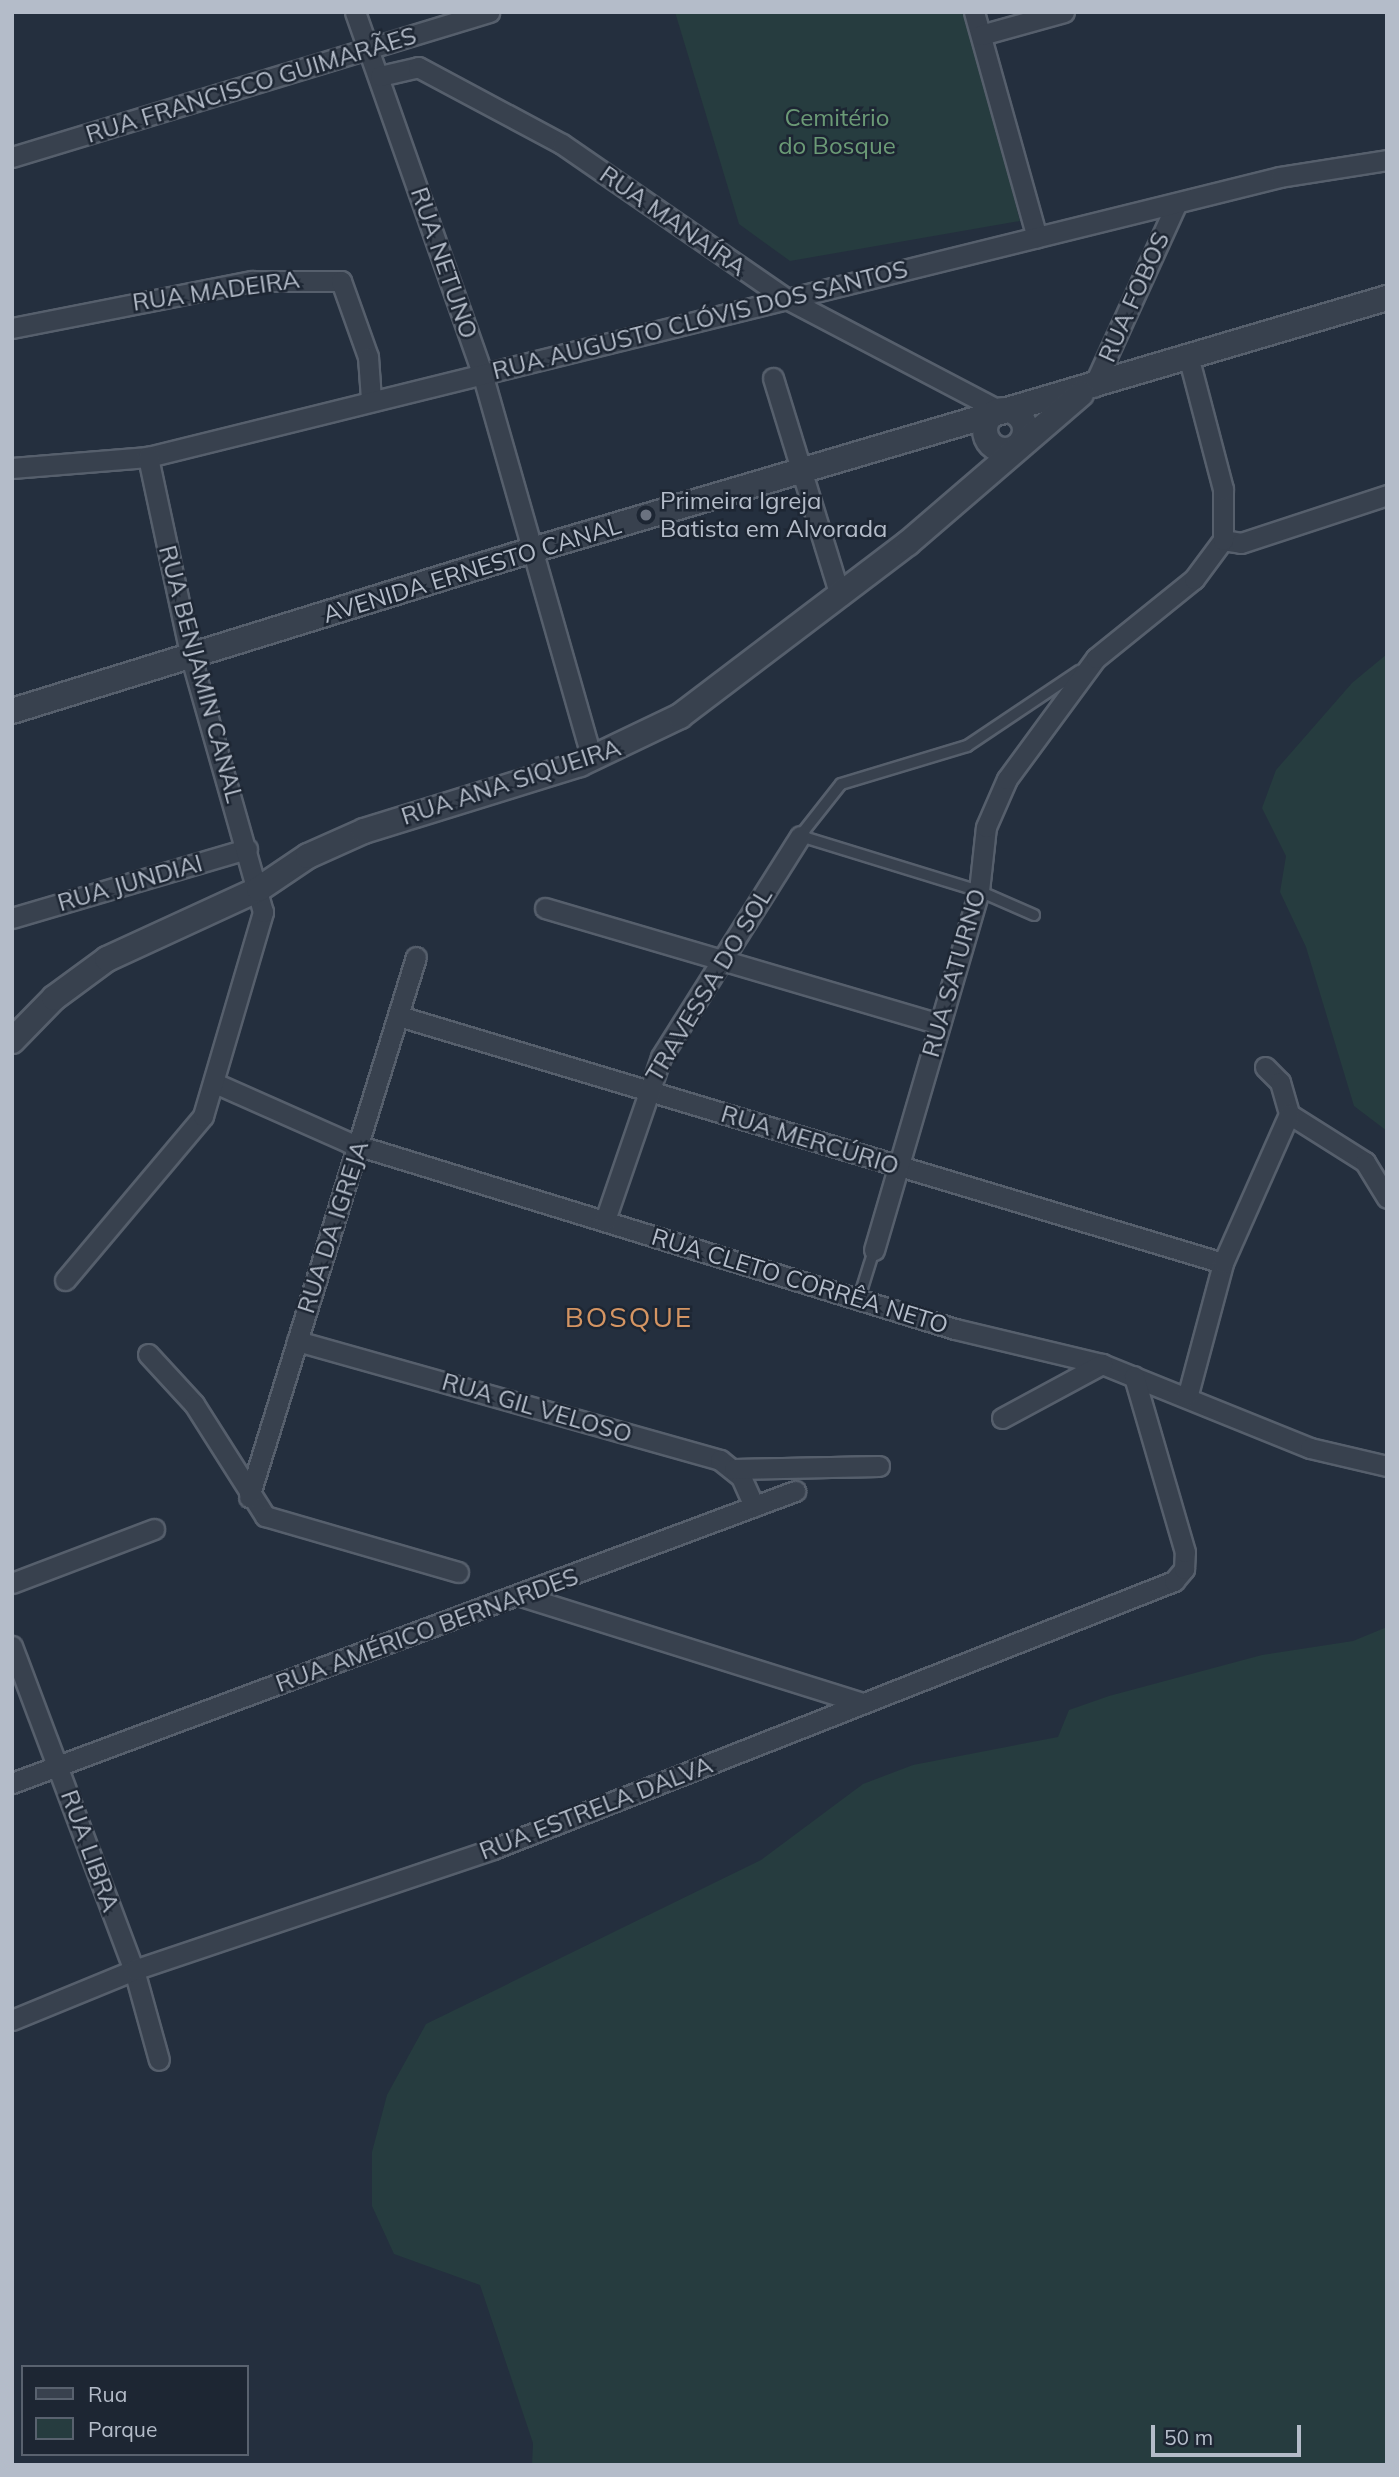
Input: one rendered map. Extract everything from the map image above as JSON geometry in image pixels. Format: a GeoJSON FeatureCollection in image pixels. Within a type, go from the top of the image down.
{"type":"FeatureCollection","features":[{"type":"Feature","properties":{"kind":"street","name":"RUA NETUNO"},"geometry":{"type":"LineString","coordinates":[[355,12],[372,50],[482,373],[529,551],[592,759]]}},
{"type":"Feature","properties":{"kind":"street","name":"RUA FRANCISCO GUIMARÃES"},"geometry":{"type":"LineString","coordinates":[[12,157],[372,50],[489,12]]}},
{"type":"Feature","properties":{"kind":"street"},"geometry":{"type":"LineString","coordinates":[[974,12],[1037,237]]}},
{"type":"Feature","properties":{"kind":"street"},"geometry":{"type":"LineString","coordinates":[[981,35],[1064,12]]}},
{"type":"Feature","properties":{"kind":"street","name":"RUA MANAÍRA"},"geometry":{"type":"LineString","coordinates":[[380,76],[418,67],[562,145],[787,299],[1000,411]]}},
{"type":"Feature","properties":{"kind":"street","name":"RUA AUGUSTO CLÓVIS DOS SANTOS"},"geometry":{"type":"LineString","coordinates":[[12,468],[148,457],[371,399],[1175,206],[1280,177],[1387,160]]}},
{"type":"Feature","properties":{"kind":"street","name":"RUA FOBOS"},"geometry":{"type":"LineString","coordinates":[[1094,385],[1175,206]]}},
{"type":"Feature","properties":{"kind":"street","name":"RUA MADEIRA"},"geometry":{"type":"LineString","coordinates":[[12,328],[252,281],[341,281],[357,315],[371,399]]}},
{"type":"Feature","properties":{"kind":"street","name":"AVENIDA ERNESTO CANAL"},"geometry":{"type":"LineString","coordinates":[[12,711],[191,658],[529,551],[1387,298]]}},
{"type":"Feature","properties":{"kind":"street"},"geometry":{"type":"LineString","coordinates":[[1188,356],[1223,489],[1223,540],[1241,543],[1387,495]]}},
{"type":"Feature","properties":{"kind":"street"},"geometry":{"type":"LineString","coordinates":[[773,378],[840,596]]}},
{"type":"Feature","properties":{"kind":"street","name":"AVENIDA ERNESTO CANAL"},"geometry":{"type":"LineString","coordinates":[[1018,446],[1094,385]]}},
{"type":"Feature","properties":{"kind":"street"},"geometry":{"type":"LineString","coordinates":[[984,477],[989,441],[988,421],[1000,411],[1022,420],[1018,446],[1002,450],[989,441]]}},
{"type":"Feature","properties":{"kind":"street","name":"AVENIDA ERNESTO CANAL"},"geometry":{"type":"LineString","coordinates":[[933,431],[971,430],[989,441]]}},
{"type":"Feature","properties":{"kind":"street","name":"RUA ANA SIQUEIRA"},"geometry":{"type":"LineString","coordinates":[[12,1041],[54,998],[107,959],[259,889],[308,856],[364,831],[592,759],[690,710],[840,596],[1018,446]]}},
{"type":"Feature","properties":{"kind":"street","name":"RUA BENJAMIN CANAL"},"geometry":{"type":"LineString","coordinates":[[65,1280],[181,1149],[217,1084],[261,922],[259,889],[191,658],[148,457]]}},
{"type":"Feature","properties":{"kind":"street","name":"RUA SATURNO"},"geometry":{"type":"LineString","coordinates":[[874,1250],[979,891],[986,827],[1007,779],[1096,658],[1212,563],[1223,540]]}},
{"type":"Feature","properties":{"kind":"street","name":"TRAVESSA DO SOL"},"geometry":{"type":"LineString","coordinates":[[605,1220],[647,1089],[721,959],[800,836]]}},
{"type":"Feature","properties":{"kind":"street","name":"RUA JUNDIAI"},"geometry":{"type":"LineString","coordinates":[[12,918],[247,849]]}},
{"type":"Feature","properties":{"kind":"street"},"geometry":{"type":"LineString","coordinates":[[545,908],[939,1024]]}},
{"type":"Feature","properties":{"kind":"street","name":"RUA DA IGREJA"},"geometry":{"type":"LineString","coordinates":[[249,1497],[416,957]]}},
{"type":"Feature","properties":{"kind":"street","name":"RUA MERCÚRIO"},"geometry":{"type":"LineString","coordinates":[[398,1016],[647,1089],[898,1168],[1223,1263]]}},
{"type":"Feature","properties":{"kind":"street"},"geometry":{"type":"LineString","coordinates":[[1188,1394],[1223,1263],[1289,1114],[1280,1082],[1265,1067]]}},
{"type":"Feature","properties":{"kind":"street","name":"RUA CLETO CORRÊA NETO"},"geometry":{"type":"LineString","coordinates":[[217,1084],[359,1146],[859,1298],[1102,1364],[1188,1394],[1310,1448],[1387,1466]]}},
{"type":"Feature","properties":{"kind":"street"},"geometry":{"type":"LineString","coordinates":[[1289,1114],[1365,1162],[1387,1198]]}},
{"type":"Feature","properties":{"kind":"street","name":"RUA GIL VELOSO"},"geometry":{"type":"LineString","coordinates":[[297,1341],[734,1469]]}},
{"type":"Feature","properties":{"kind":"street"},"geometry":{"type":"LineString","coordinates":[[148,1354],[194,1404],[249,1497],[271,1520],[458,1572]]}},
{"type":"Feature","properties":{"kind":"street"},"geometry":{"type":"LineString","coordinates":[[1002,1418],[1102,1364]]}},
{"type":"Feature","properties":{"kind":"street","name":"RUA ESTRELA DALVA"},"geometry":{"type":"LineString","coordinates":[[12,2020],[134,1970],[493,1849],[1174,1581],[1184,1569],[1185,1552],[1134,1376]]}},
{"type":"Feature","properties":{"kind":"street"},"geometry":{"type":"LineString","coordinates":[[754,1506],[734,1469],[879,1466]]}},
{"type":"Feature","properties":{"kind":"street","name":"RUA AMÉRICO BERNARDES"},"geometry":{"type":"LineString","coordinates":[[12,1783],[521,1596],[795,1491]]}},
{"type":"Feature","properties":{"kind":"street"},"geometry":{"type":"LineString","coordinates":[[12,1583],[154,1529]]}},
{"type":"Feature","properties":{"kind":"street"},"geometry":{"type":"LineString","coordinates":[[521,1596],[862,1703]]}},
{"type":"Feature","properties":{"kind":"street","name":"RUA LIBRA"},"geometry":{"type":"LineString","coordinates":[[12,1646],[134,1970],[159,2060]]}},
{"type":"Feature","properties":{"kind":"lane","name":"TRAVESSA DO SOL"},"geometry":{"type":"LineString","coordinates":[[800,836],[841,784],[967,746],[1096,658]]}},
{"type":"Feature","properties":{"kind":"lane"},"geometry":{"type":"LineString","coordinates":[[800,836],[979,891],[1034,915]]}},
{"type":"Feature","properties":{"kind":"lane","name":"RUA SATURNO"},"geometry":{"type":"LineString","coordinates":[[859,1298],[874,1250]]}},
{"type":"Feature","properties":{"kind":"green space","name":"Cemitério do Bosque"},"geometry":{"type":"Polygon","coordinates":[[[675,12],[966,12],[1020,221],[790,261],[739,224],[675,12]]]}},
{"type":"Feature","properties":{"kind":"green space"},"geometry":{"type":"Polygon","coordinates":[[[1387,654],[1387,1131],[1354,1106],[1306,947],[1280,892],[1286,856],[1262,808],[1276,770],[1352,683],[1387,654]]]}},
{"type":"Feature","properties":{"kind":"green space"},"geometry":{"type":"Polygon","coordinates":[[[1387,1627],[1387,2465],[532,2465],[533,2443],[480,2285],[394,2254],[372,2206],[372,2152],[387,2095],[426,2024],[761,1860],[863,1784],[913,1765],[1058,1737],[1069,1710],[1109,1696],[1262,1655],[1353,1641],[1387,1627]]]}},
{"type":"Feature","properties":{"kind":"place","name":"Primeira Igreja Batista em Alvorada"},"geometry":{"type":"Point","coordinates":[646,515]}},
{"type":"Feature","properties":{"kind":"district","name":"BOSQUE"},"geometry":{"type":"Point","coordinates":[629,1317]}}]}
